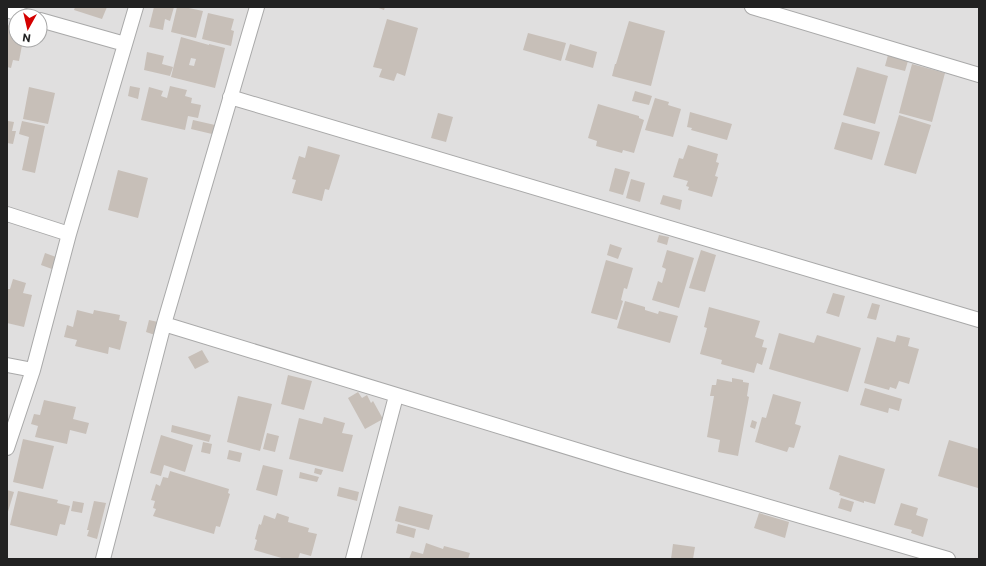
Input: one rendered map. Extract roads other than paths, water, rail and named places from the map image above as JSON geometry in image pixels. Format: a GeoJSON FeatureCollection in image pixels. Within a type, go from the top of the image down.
{"type":"FeatureCollection","features":[{"type":"Feature","properties":{"kind":"street"},"geometry":{"type":"LineString","coordinates":[[7,448],[33,370],[69,234],[136,7]]}},
{"type":"Feature","properties":{"kind":"street"},"geometry":{"type":"LineString","coordinates":[[103,559],[164,324],[257,7]]}},
{"type":"Feature","properties":{"kind":"street"},"geometry":{"type":"LineString","coordinates":[[752,7],[979,75]]}},
{"type":"Feature","properties":{"kind":"street"},"geometry":{"type":"LineString","coordinates":[[48,22],[125,44]]}},
{"type":"Feature","properties":{"kind":"street"},"geometry":{"type":"LineString","coordinates":[[230,97],[979,320]]}},
{"type":"Feature","properties":{"kind":"street"},"geometry":{"type":"LineString","coordinates":[[7,214],[69,234]]}},
{"type":"Feature","properties":{"kind":"street"},"geometry":{"type":"LineString","coordinates":[[164,324],[636,468],[948,559]]}},
{"type":"Feature","properties":{"kind":"street"},"geometry":{"type":"LineString","coordinates":[[7,365],[33,370]]}},
{"type":"Feature","properties":{"kind":"street"},"geometry":{"type":"LineString","coordinates":[[353,559],[396,396]]}}]}
